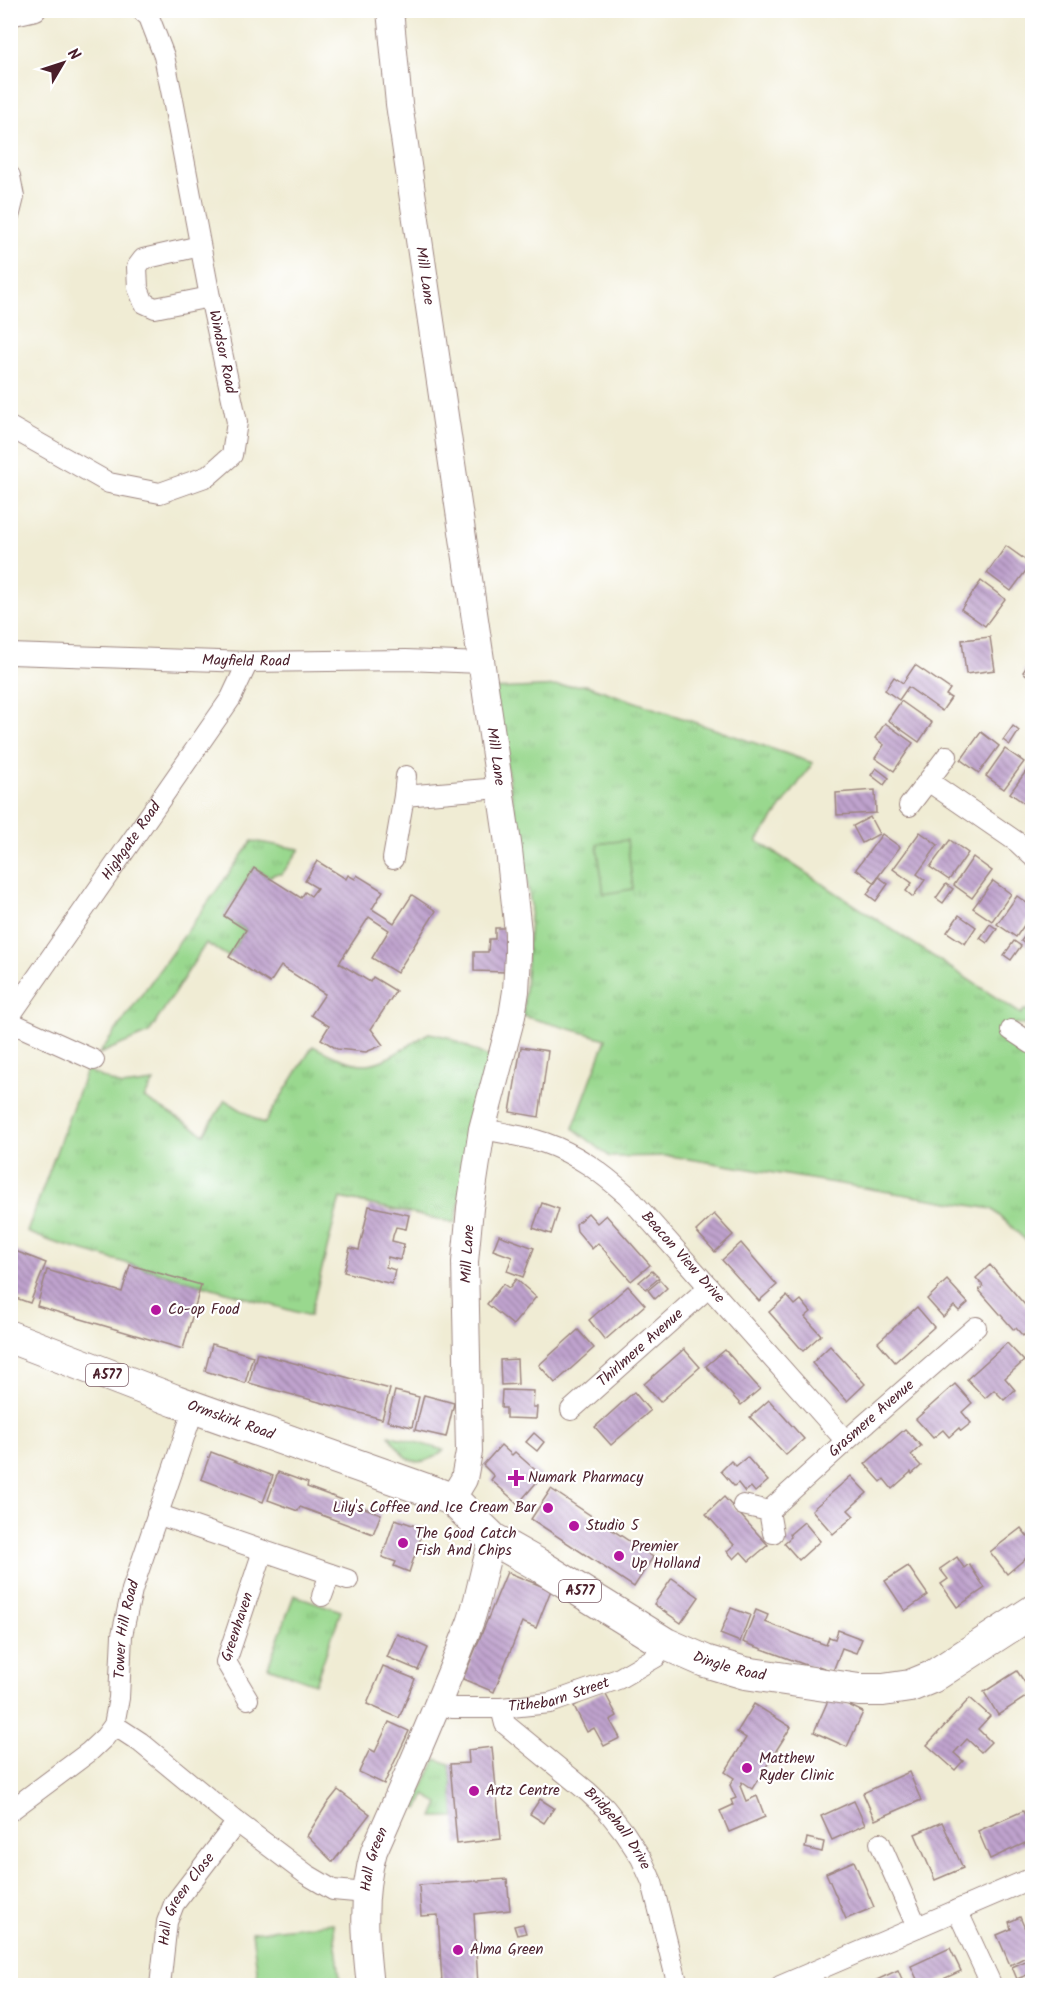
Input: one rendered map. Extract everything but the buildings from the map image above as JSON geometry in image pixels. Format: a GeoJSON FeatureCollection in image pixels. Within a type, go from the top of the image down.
{"type":"FeatureCollection","features":[{"type":"Feature","properties":{"kind":"main road","name":"Ormskirk Road"},"geometry":{"type":"LineString","coordinates":[[10,1337],[194,1408],[452,1499]]}},
{"type":"Feature","properties":{"kind":"main road","name":"Dingle Road"},"geometry":{"type":"LineString","coordinates":[[452,1499],[493,1539],[666,1644],[705,1661],[745,1673],[859,1690],[884,1690],[910,1686],[932,1677],[1032,1612]]}},
{"type":"Feature","properties":{"kind":"street"},"geometry":{"type":"LineString","coordinates":[[10,16],[36,10]]}},
{"type":"Feature","properties":{"kind":"street","name":"Windsor Road"},"geometry":{"type":"LineString","coordinates":[[10,427],[109,483],[160,493],[208,476],[232,454],[237,422],[210,297],[164,56],[149,17],[141,10]]}},
{"type":"Feature","properties":{"kind":"street","name":"Mill Lane"},"geometry":{"type":"LineString","coordinates":[[390,10],[399,104],[499,788],[515,907],[518,954],[512,1016],[482,1129],[470,1208],[465,1262],[469,1452],[464,1479],[452,1499]]}},
{"type":"Feature","properties":{"kind":"street"},"geometry":{"type":"LineString","coordinates":[[10,176],[14,197],[10,213]]}},
{"type":"Feature","properties":{"kind":"street"},"geometry":{"type":"LineString","coordinates":[[200,246],[143,259],[137,267],[138,288],[144,303],[155,309],[210,297]]}},
{"type":"Feature","properties":{"kind":"street","name":"Mayfield Road"},"geometry":{"type":"LineString","coordinates":[[10,654],[248,662],[406,660],[481,663]]}},
{"type":"Feature","properties":{"kind":"street","name":"Highgate Road"},"geometry":{"type":"LineString","coordinates":[[10,1016],[231,698],[248,662]]}},
{"type":"Feature","properties":{"kind":"street"},"geometry":{"type":"LineString","coordinates":[[909,806],[947,756]]}},
{"type":"Feature","properties":{"kind":"street"},"geometry":{"type":"LineString","coordinates":[[393,859],[406,776]]}},
{"type":"Feature","properties":{"kind":"street"},"geometry":{"type":"LineString","coordinates":[[928,781],[1017,842],[1032,856]]}},
{"type":"Feature","properties":{"kind":"street"},"geometry":{"type":"LineString","coordinates":[[404,796],[499,788]]}},
{"type":"Feature","properties":{"kind":"street"},"geometry":{"type":"LineString","coordinates":[[10,1022],[94,1060]]}},
{"type":"Feature","properties":{"kind":"street"},"geometry":{"type":"LineString","coordinates":[[1011,1030],[1032,1044]]}},
{"type":"Feature","properties":{"kind":"street","name":"Beacon View Drive"},"geometry":{"type":"LineString","coordinates":[[482,1129],[544,1142],[571,1154],[601,1172],[627,1195],[846,1441]]}},
{"type":"Feature","properties":{"kind":"street","name":"Thirlmere Avenue"},"geometry":{"type":"LineString","coordinates":[[571,1410],[709,1287]]}},
{"type":"Feature","properties":{"kind":"street","name":"Grasmere Avenue"},"geometry":{"type":"LineString","coordinates":[[770,1511],[846,1441],[976,1328]]}},
{"type":"Feature","properties":{"kind":"street","name":"Tower Hill Road"},"geometry":{"type":"LineString","coordinates":[[114,1725],[119,1698],[122,1635],[132,1590],[194,1408]]}},
{"type":"Feature","properties":{"kind":"street"},"geometry":{"type":"LineString","coordinates":[[743,1505],[770,1511],[773,1533]]}},
{"type":"Feature","properties":{"kind":"street"},"geometry":{"type":"LineString","coordinates":[[157,1514],[339,1577],[322,1596]]}},
{"type":"Feature","properties":{"kind":"street","name":"Hall Green"},"geometry":{"type":"LineString","coordinates":[[114,1725],[140,1742],[285,1860],[333,1890],[366,1893],[368,1872],[374,1851],[438,1704],[471,1620],[485,1560],[493,1539]]}},
{"type":"Feature","properties":{"kind":"street","name":"Greenhaven"},"geometry":{"type":"LineString","coordinates":[[248,1699],[226,1662],[263,1551]]}},
{"type":"Feature","properties":{"kind":"street","name":"Tithebarn Street"},"geometry":{"type":"LineString","coordinates":[[438,1704],[453,1708],[501,1708],[550,1703],[618,1679],[656,1657],[666,1644]]}},
{"type":"Feature","properties":{"kind":"street","name":"Bridgehall Drive"},"geometry":{"type":"LineString","coordinates":[[501,1708],[505,1724],[605,1808],[641,1858],[652,1882],[678,1986]]}},
{"type":"Feature","properties":{"kind":"street"},"geometry":{"type":"LineString","coordinates":[[10,1811],[88,1752],[105,1737],[114,1725]]}},
{"type":"Feature","properties":{"kind":"street","name":"Hall Green Close"},"geometry":{"type":"LineString","coordinates":[[160,1986],[167,1922],[174,1904],[237,1822]]}},
{"type":"Feature","properties":{"kind":"street"},"geometry":{"type":"LineString","coordinates":[[879,1844],[917,1927]]}},
{"type":"Feature","properties":{"kind":"street"},"geometry":{"type":"LineString","coordinates":[[780,1986],[1032,1878]]}},
{"type":"Feature","properties":{"kind":"street"},"geometry":{"type":"LineString","coordinates":[[366,1893],[366,1942],[370,1986]]}},
{"type":"Feature","properties":{"kind":"street"},"geometry":{"type":"LineString","coordinates":[[957,1910],[992,1986]]}},
{"type":"Feature","properties":{"kind":"green space"},"geometry":{"type":"Polygon","coordinates":[[[586,685],[813,763],[757,841],[1021,1014],[1024,1010],[1032,1010],[1032,1027],[1016,1023],[1005,1038],[1032,1057],[1032,1246],[992,1209],[671,1156],[610,1157],[573,1128],[606,1039],[523,1016],[531,905],[493,689],[586,685]]]}},
{"type":"Feature","properties":{"kind":"green space"},"geometry":{"type":"Polygon","coordinates":[[[627,840],[633,889],[604,894],[597,844],[627,840]]]}},
{"type":"Feature","properties":{"kind":"green space"},"geometry":{"type":"Polygon","coordinates":[[[252,841],[300,849],[282,874],[269,877],[254,868],[224,916],[246,930],[229,957],[206,943],[149,1033],[99,1054],[252,841]]]}},
{"type":"Feature","properties":{"kind":"green space"},"geometry":{"type":"Polygon","coordinates":[[[429,1033],[448,1037],[490,1058],[455,1223],[340,1198],[310,1316],[53,1242],[27,1232],[86,1070],[122,1086],[154,1082],[144,1098],[204,1134],[225,1100],[264,1124],[313,1046],[346,1061],[366,1064],[390,1057],[429,1033]]]}},
{"type":"Feature","properties":{"kind":"green space"},"geometry":{"type":"Polygon","coordinates":[[[389,1435],[444,1450],[435,1457],[419,1462],[406,1457],[389,1435]]]}},
{"type":"Feature","properties":{"kind":"green space"},"geometry":{"type":"Polygon","coordinates":[[[294,1595],[341,1611],[315,1684],[268,1667],[294,1595]]]}},
{"type":"Feature","properties":{"kind":"green space"},"geometry":{"type":"Polygon","coordinates":[[[436,1759],[450,1764],[455,1817],[433,1817],[439,1803],[425,1795],[418,1809],[414,1807],[436,1759]]]}},
{"type":"Feature","properties":{"kind":"green space"},"geometry":{"type":"Polygon","coordinates":[[[333,1923],[341,1985],[259,1985],[252,1932],[333,1923]]]}},
{"type":"Feature","properties":{"kind":"place","name":"Co-op Food"},"geometry":{"type":"Point","coordinates":[156,1310]}},
{"type":"Feature","properties":{"kind":"place","name":"Numark Pharmacy"},"geometry":{"type":"Point","coordinates":[516,1478]}},
{"type":"Feature","properties":{"kind":"place","name":"Lily's Coffee and Ice Cream Bar"},"geometry":{"type":"Point","coordinates":[548,1508]}},
{"type":"Feature","properties":{"kind":"place","name":"Studio 5"},"geometry":{"type":"Point","coordinates":[574,1526]}},
{"type":"Feature","properties":{"kind":"place","name":"The Good Catch Fish And Chips"},"geometry":{"type":"Point","coordinates":[403,1543]}},
{"type":"Feature","properties":{"kind":"place","name":"Premier Up Holland"},"geometry":{"type":"Point","coordinates":[619,1556]}},
{"type":"Feature","properties":{"kind":"place","name":"Matthew Ryder Clinic"},"geometry":{"type":"Point","coordinates":[747,1768]}},
{"type":"Feature","properties":{"kind":"place","name":"Artz Centre"},"geometry":{"type":"Point","coordinates":[474,1791]}},
{"type":"Feature","properties":{"kind":"place","name":"Alma Green"},"geometry":{"type":"Point","coordinates":[458,1950]}}]}
